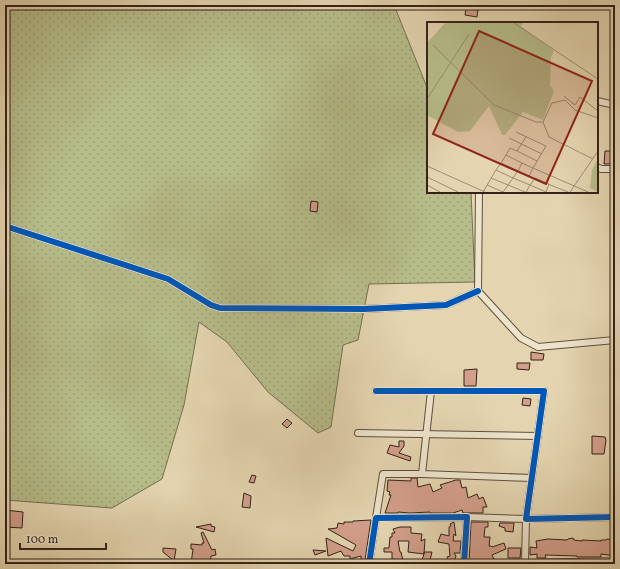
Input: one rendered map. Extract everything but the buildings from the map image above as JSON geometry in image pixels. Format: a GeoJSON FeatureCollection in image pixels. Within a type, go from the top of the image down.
{"type":"FeatureCollection","features":[{"type":"Feature","properties":{"kind":"street"},"geometry":{"type":"LineString","coordinates":[[598,101],[615,105]]}},
{"type":"Feature","properties":{"kind":"street"},"geometry":{"type":"LineString","coordinates":[[598,167],[602,169],[615,169]]}},
{"type":"Feature","properties":{"kind":"street"},"geometry":{"type":"LineString","coordinates":[[479,193],[478,291],[521,338],[538,347],[615,340]]}},
{"type":"Feature","properties":{"kind":"street"},"geometry":{"type":"LineString","coordinates":[[5,226],[168,279],[212,305],[220,308],[364,309],[446,305],[478,291]]}},
{"type":"Feature","properties":{"kind":"street"},"geometry":{"type":"LineString","coordinates":[[376,391],[544,391],[526,519],[524,563]]}},
{"type":"Feature","properties":{"kind":"street"},"geometry":{"type":"LineString","coordinates":[[422,474],[431,391]]}},
{"type":"Feature","properties":{"kind":"street"},"geometry":{"type":"LineString","coordinates":[[358,433],[538,436]]}},
{"type":"Feature","properties":{"kind":"street"},"geometry":{"type":"LineString","coordinates":[[394,564],[369,564],[382,474],[532,478]]}},
{"type":"Feature","properties":{"kind":"street"},"geometry":{"type":"LineString","coordinates":[[376,518],[467,517],[526,519],[615,517]]}},
{"type":"Feature","properties":{"kind":"street"},"geometry":{"type":"LineString","coordinates":[[464,564],[467,517]]}},
{"type":"Feature","properties":{"kind":"street"},"geometry":{"type":"LineString","coordinates":[[508,564],[615,562]]}},
{"type":"Feature","properties":{"kind":"street"},"geometry":{"type":"LineString","coordinates":[[556,564],[615,562]]}},
{"type":"Feature","properties":{"kind":"green space"},"geometry":{"type":"Polygon","coordinates":[[[5,5],[394,5],[427,88],[427,193],[471,193],[475,282],[369,284],[358,340],[343,345],[331,427],[318,433],[268,392],[227,342],[199,322],[184,405],[162,479],[112,508],[5,500],[5,5]]]}},
{"type":"Feature","properties":{"kind":"cycle path"},"geometry":{"type":"LineString","coordinates":[[5,226],[168,279],[211,305],[220,308],[364,309],[446,305],[478,291]]}},
{"type":"Feature","properties":{"kind":"cycle path"},"geometry":{"type":"LineString","coordinates":[[376,391],[544,391],[526,519],[615,517]]}},
{"type":"Feature","properties":{"kind":"cycle path"},"geometry":{"type":"LineString","coordinates":[[369,564],[376,518],[467,517],[464,564]]}}]}
